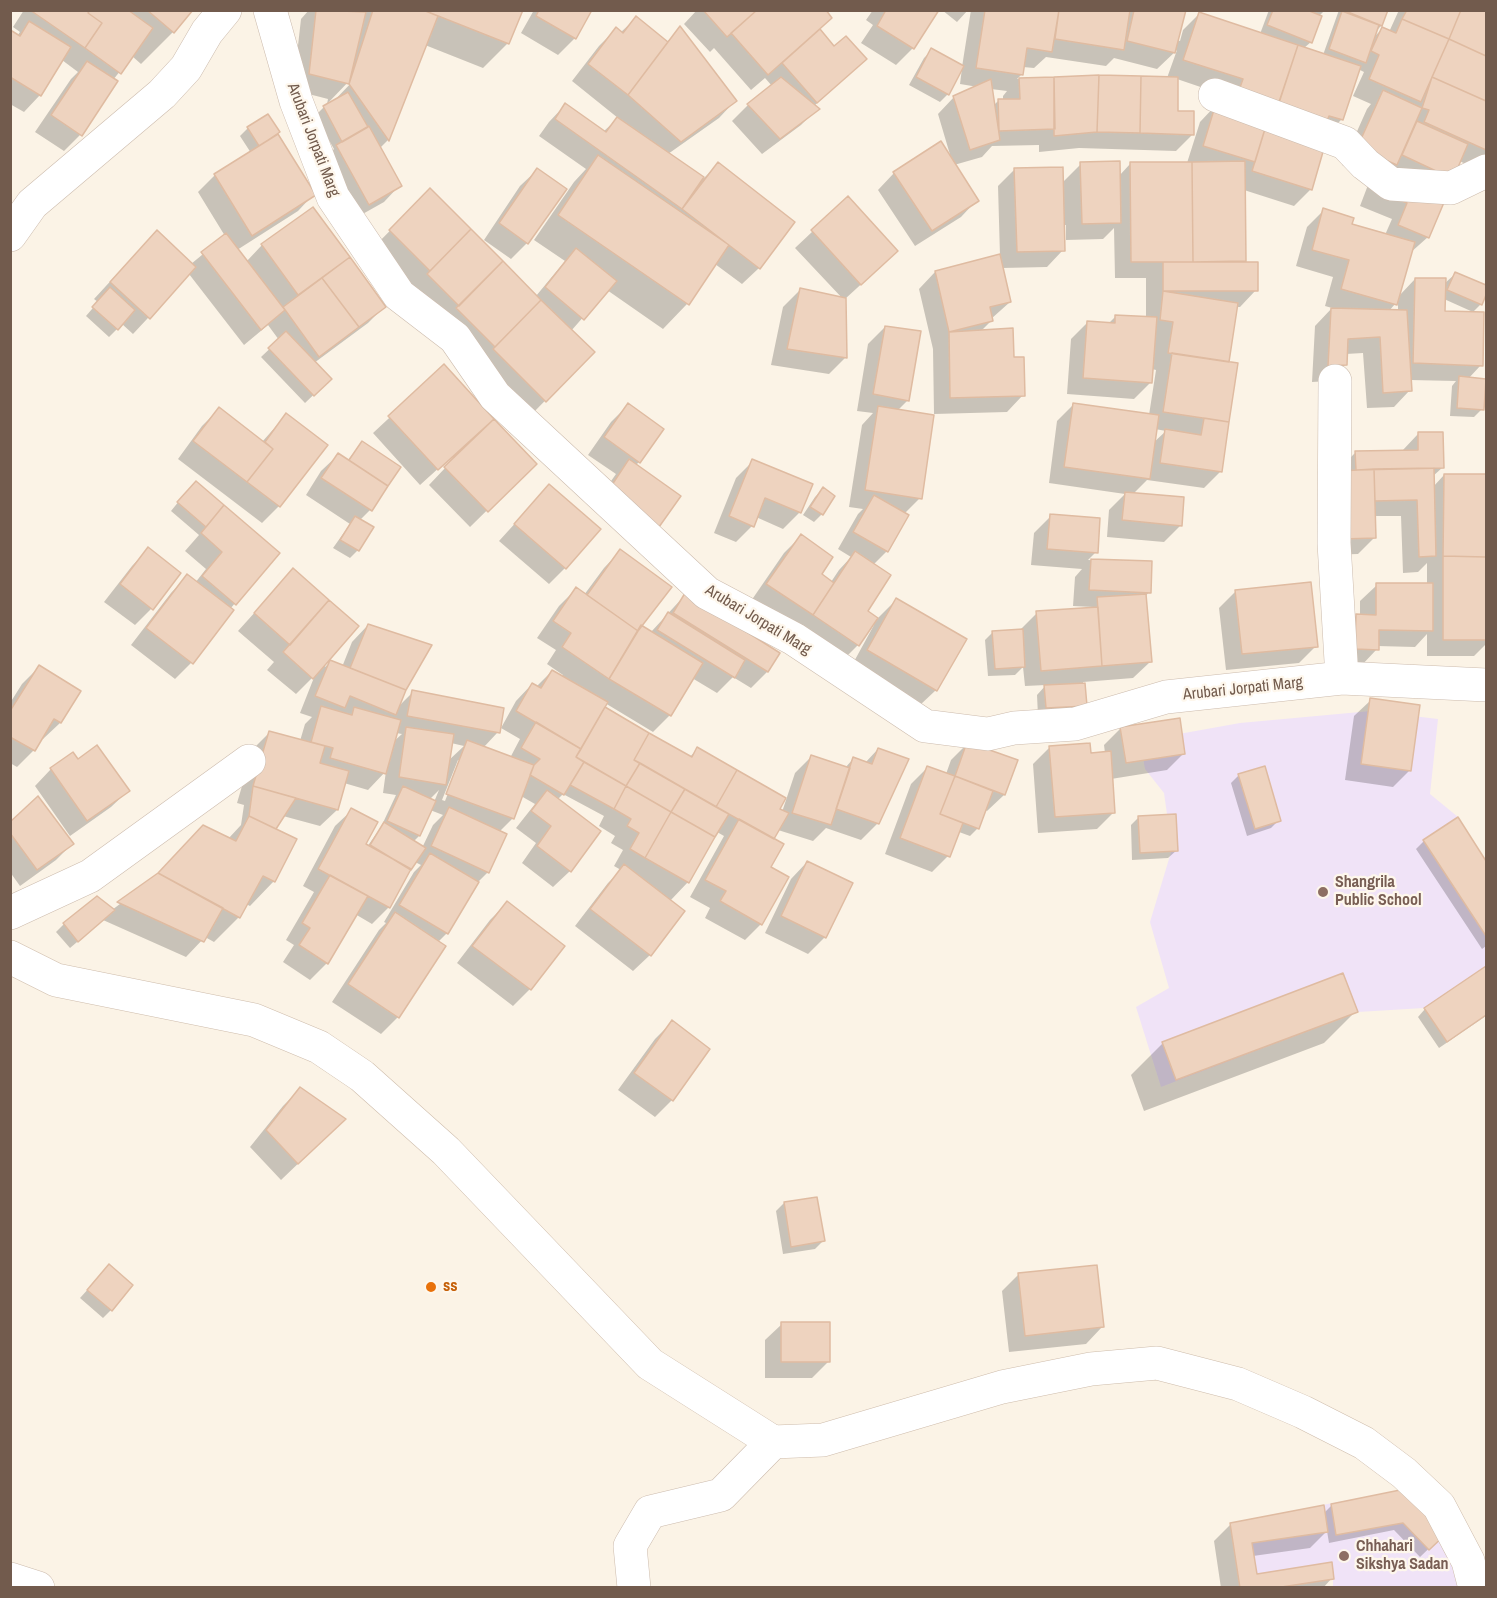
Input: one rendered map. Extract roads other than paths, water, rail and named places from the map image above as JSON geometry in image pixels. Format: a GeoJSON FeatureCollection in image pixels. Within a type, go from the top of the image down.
{"type":"FeatureCollection","features":[{"type":"Feature","properties":{"kind":"street"},"geometry":{"type":"LineString","coordinates":[[10,235],[21,196],[162,93],[186,68],[207,32],[225,10]]}},
{"type":"Feature","properties":{"kind":"street","name":"Arubari Jorpati Marg"},"geometry":{"type":"LineString","coordinates":[[270,10],[296,101],[333,197],[399,295],[455,338],[495,396],[707,593],[794,639],[925,726],[988,734],[1014,728],[1075,724],[1166,697],[1342,678],[1486,685]]}},
{"type":"Feature","properties":{"kind":"street"},"geometry":{"type":"LineString","coordinates":[[1215,95],[1345,143],[1365,164],[1391,184],[1451,188],[1486,171]]}},
{"type":"Feature","properties":{"kind":"street"},"geometry":{"type":"LineString","coordinates":[[1335,381],[1334,543],[1342,678]]}},
{"type":"Feature","properties":{"kind":"street"},"geometry":{"type":"LineString","coordinates":[[10,913],[90,876],[249,761]]}},
{"type":"Feature","properties":{"kind":"street"},"geometry":{"type":"LineString","coordinates":[[10,957],[56,980],[254,1020],[319,1047],[362,1076],[446,1151],[650,1364],[773,1442],[823,1440],[1002,1387],[1091,1369],[1157,1363],[1238,1384],[1304,1412],[1364,1443],[1404,1473],[1439,1506],[1468,1561],[1475,1587]]}},
{"type":"Feature","properties":{"kind":"street"},"geometry":{"type":"LineString","coordinates":[[634,1587],[630,1546],[650,1512],[721,1495],[773,1442]]}},
{"type":"Feature","properties":{"kind":"street"},"geometry":{"type":"LineString","coordinates":[[10,1579],[38,1587]]}},
{"type":"Feature","properties":{"kind":"place","name":"Shangrila Public School"},"geometry":{"type":"Point","coordinates":[1323,892]}},
{"type":"Feature","properties":{"kind":"place","name":"ss"},"geometry":{"type":"Point","coordinates":[431,1287]}},
{"type":"Feature","properties":{"kind":"place","name":"Chhahari Sikshya Sadan"},"geometry":{"type":"Point","coordinates":[1344,1556]}}]}
